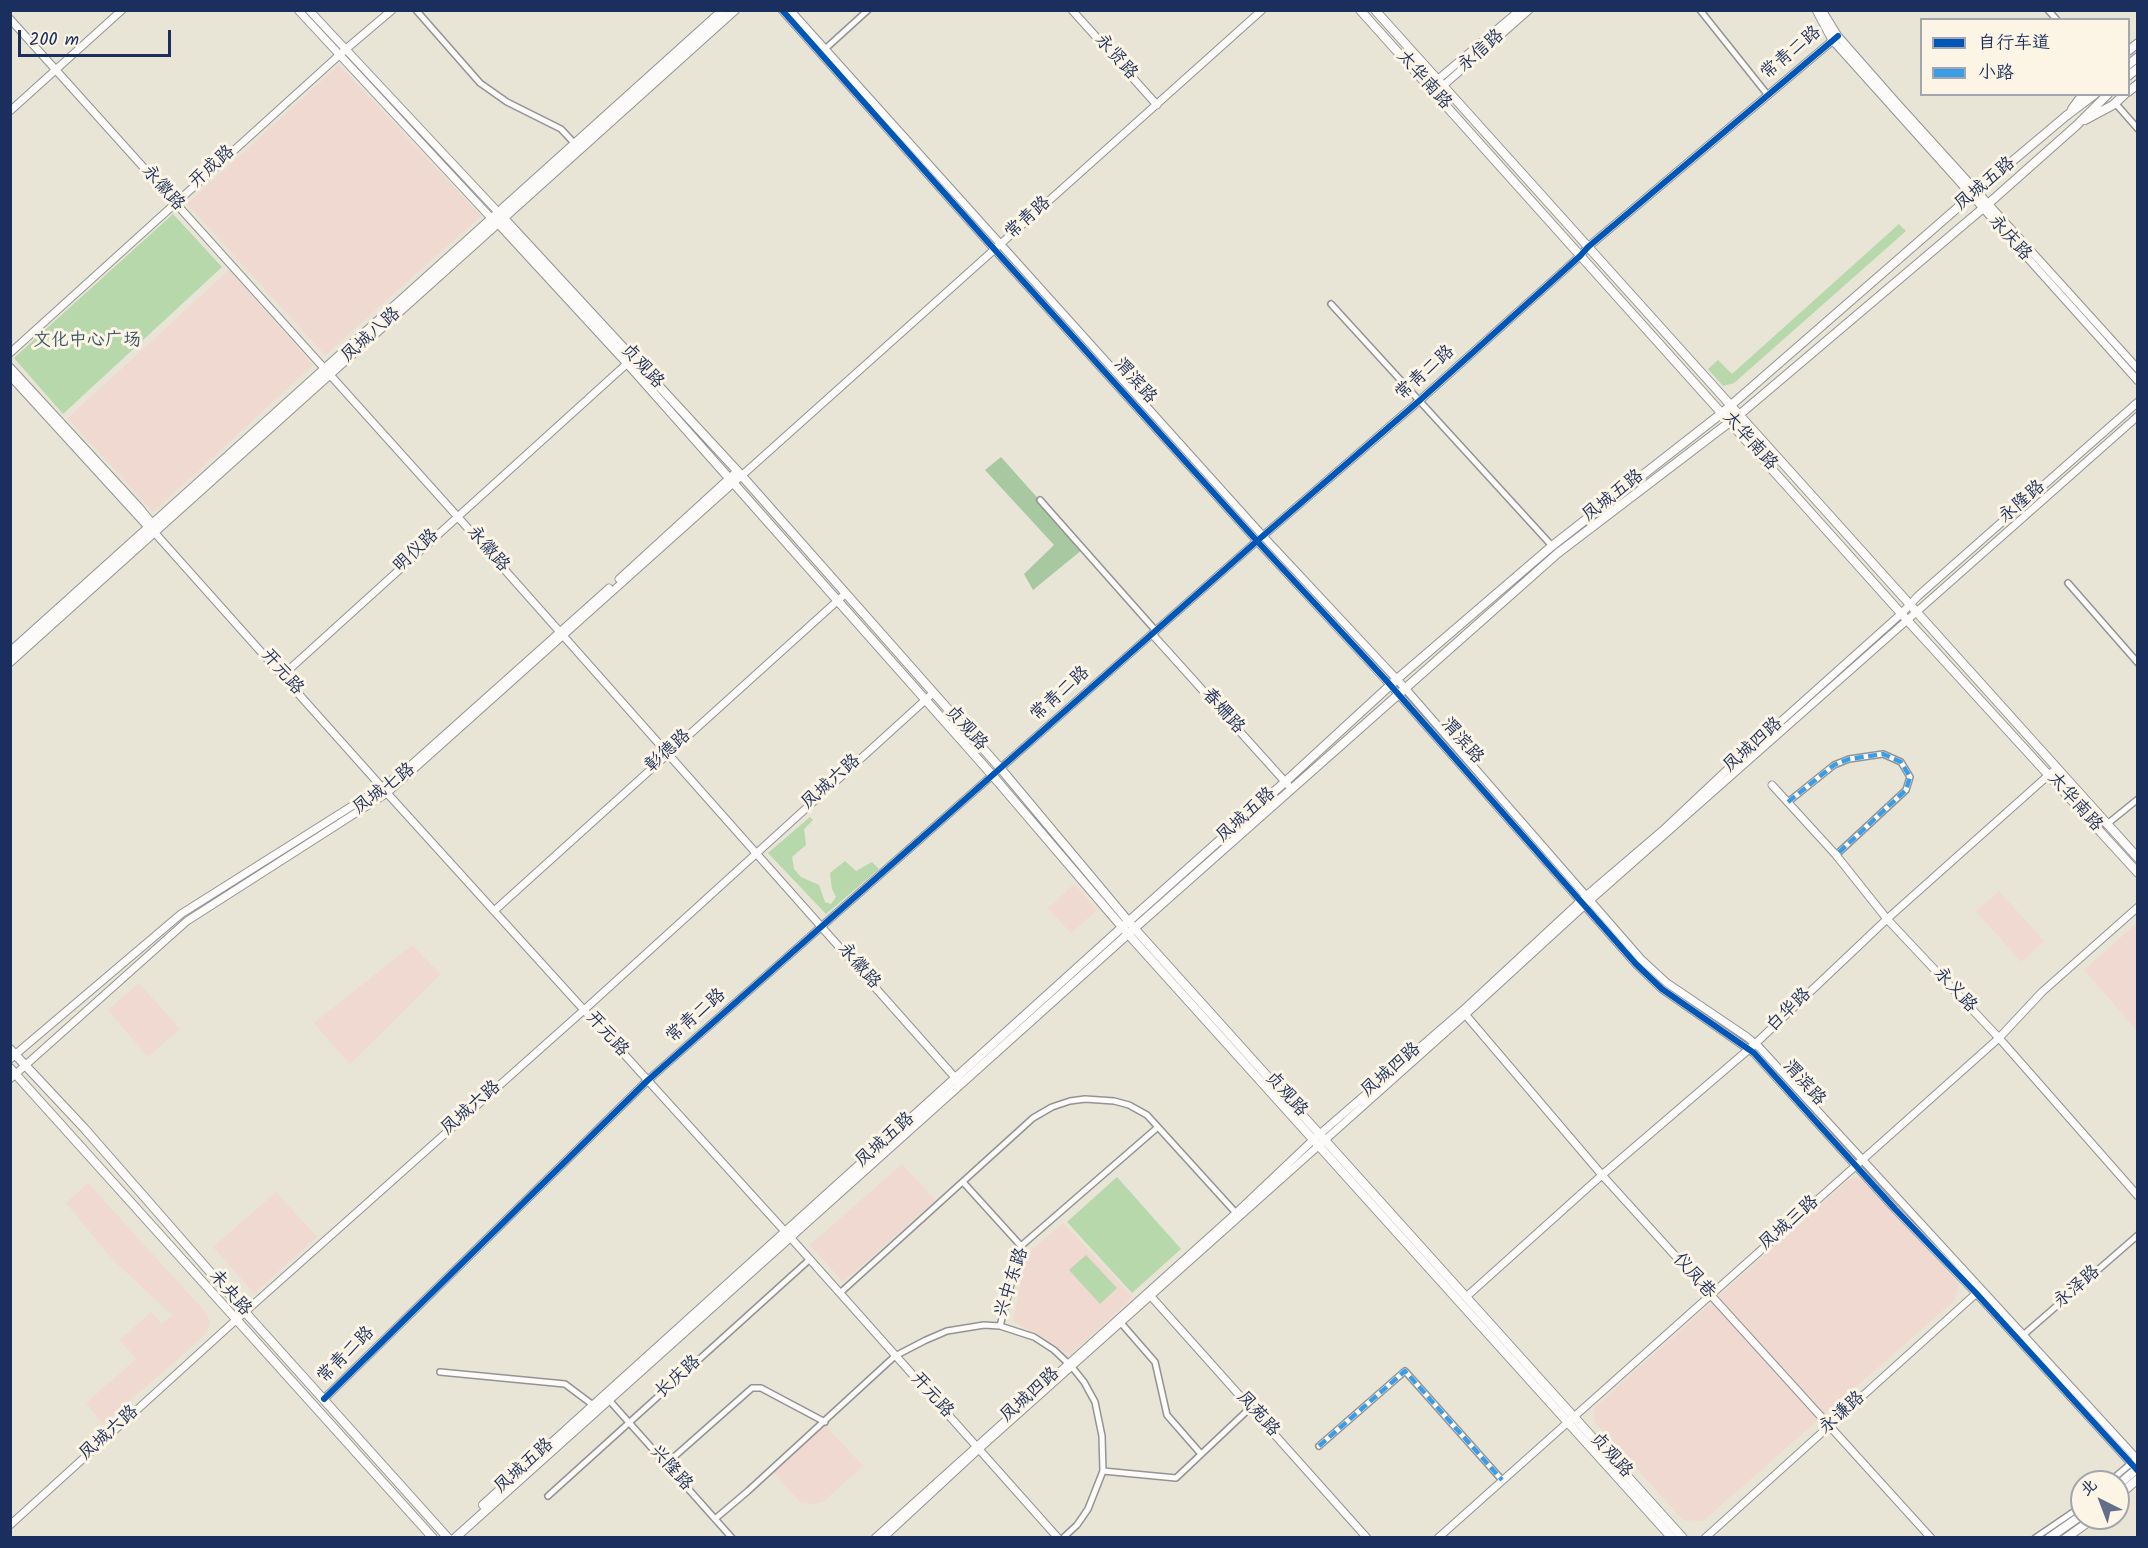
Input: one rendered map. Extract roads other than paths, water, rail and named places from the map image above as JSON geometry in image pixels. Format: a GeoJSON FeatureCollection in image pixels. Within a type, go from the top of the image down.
{"type":"FeatureCollection","features":[{"type":"Feature","properties":{"kind":"main road","name":"凤城八路"},"geometry":{"type":"LineString","coordinates":[[578,147],[723,10]]}},
{"type":"Feature","properties":{"kind":"main road","name":"凤城八路"},"geometry":{"type":"LineString","coordinates":[[10,652],[735,10]]}},
{"type":"Feature","properties":{"kind":"main road","name":"太华南路"},"geometry":{"type":"LineString","coordinates":[[1360,10],[2138,873]]}},
{"type":"Feature","properties":{"kind":"main road","name":"太华南路"},"geometry":{"type":"LineString","coordinates":[[1375,10],[2138,858]]}},
{"type":"Feature","properties":{"kind":"main road"},"geometry":{"type":"LineString","coordinates":[[2066,116],[2081,96]]}},
{"type":"Feature","properties":{"kind":"main road"},"geometry":{"type":"LineString","coordinates":[[2066,116],[2092,96]]}},
{"type":"Feature","properties":{"kind":"main road"},"geometry":{"type":"LineString","coordinates":[[2077,125],[2106,96]]}},
{"type":"Feature","properties":{"kind":"main road"},"geometry":{"type":"LineString","coordinates":[[2077,125],[2113,105],[2124,96]]}},
{"type":"Feature","properties":{"kind":"main road","name":"凤城五路"},"geometry":{"type":"LineString","coordinates":[[1288,786],[1393,682],[1722,413],[2066,116]]}},
{"type":"Feature","properties":{"kind":"main road","name":"凤城五路"},"geometry":{"type":"LineString","coordinates":[[448,1537],[593,1405],[958,1082],[1128,927],[1401,690],[1555,549],[1739,415],[2077,125]]}},
{"type":"Feature","properties":{"kind":"main road","name":"贞观路"},"geometry":{"type":"LineString","coordinates":[[498,218],[630,361],[740,474],[926,699],[1316,1143],[1683,1538]]}},
{"type":"Feature","properties":{"kind":"main road","name":"贞观路"},"geometry":{"type":"LineString","coordinates":[[630,361],[731,480],[933,693],[1001,769],[1128,927],[1323,1137],[1466,1297],[1672,1538]]}},
{"type":"Feature","properties":{"kind":"main road","name":"凤城八路"},"geometry":{"type":"LineString","coordinates":[[10,662],[152,527]]}},
{"type":"Feature","properties":{"kind":"main road","name":"未央路"},"geometry":{"type":"LineString","coordinates":[[12,1055],[26,1066],[84,1128],[245,1312],[448,1537]]}},
{"type":"Feature","properties":{"kind":"main road","name":"未央路"},"geometry":{"type":"LineString","coordinates":[[12,1074],[237,1319],[433,1538]]}},
{"type":"Feature","properties":{"kind":"main road","name":"凤城五路"},"geometry":{"type":"LineString","coordinates":[[455,1538],[609,1400],[787,1234]]}},
{"type":"Feature","properties":{"kind":"main road"},"geometry":{"type":"LineString","coordinates":[[2049,1538],[2070,1523]]}},
{"type":"Feature","properties":{"kind":"street"},"geometry":{"type":"LineString","coordinates":[[10,111],[122,10]]}},
{"type":"Feature","properties":{"kind":"street","name":"贞观路"},"geometry":{"type":"LineString","coordinates":[[298,10],[343,52],[498,218]]}},
{"type":"Feature","properties":{"kind":"street","name":"贞观路"},"geometry":{"type":"LineString","coordinates":[[309,10],[343,52]]}},
{"type":"Feature","properties":{"kind":"street","name":"开成路"},"geometry":{"type":"LineString","coordinates":[[10,352],[392,10]]}},
{"type":"Feature","properties":{"kind":"street"},"geometry":{"type":"LineString","coordinates":[[416,10],[480,83],[507,102],[561,129],[578,147]]}},
{"type":"Feature","properties":{"kind":"street","name":"渭滨路"},"geometry":{"type":"LineString","coordinates":[[782,10],[823,51]]}},
{"type":"Feature","properties":{"kind":"street","name":"渭滨路"},"geometry":{"type":"LineString","coordinates":[[790,10],[823,51],[998,248],[1260,539],[1401,690],[1586,901],[1636,964],[1662,989],[1752,1046],[2136,1464]]}},
{"type":"Feature","properties":{"kind":"street"},"geometry":{"type":"LineString","coordinates":[[823,51],[868,10]]}},
{"type":"Feature","properties":{"kind":"street","name":"永贤路"},"geometry":{"type":"LineString","coordinates":[[1072,10],[1157,105]]}},
{"type":"Feature","properties":{"kind":"street","name":"常青路"},"geometry":{"type":"LineString","coordinates":[[740,474],[998,248],[1262,10]]}},
{"type":"Feature","properties":{"kind":"street","name":"永信路"},"geometry":{"type":"LineString","coordinates":[[1432,90],[1521,10]]}},
{"type":"Feature","properties":{"kind":"street","name":"永信路"},"geometry":{"type":"LineString","coordinates":[[1440,83],[1529,10]]}},
{"type":"Feature","properties":{"kind":"street"},"geometry":{"type":"LineString","coordinates":[[1700,10],[1767,94]]}},
{"type":"Feature","properties":{"kind":"street","name":"永庆路"},"geometry":{"type":"LineString","coordinates":[[1816,10],[1835,38],[2138,381]]}},
{"type":"Feature","properties":{"kind":"street","name":"永庆路"},"geometry":{"type":"LineString","coordinates":[[1822,10],[1835,38]]}},
{"type":"Feature","properties":{"kind":"street","name":"永徽路"},"geometry":{"type":"LineString","coordinates":[[10,19],[457,516],[958,1082]]}},
{"type":"Feature","properties":{"kind":"street","name":"常青二路"},"geometry":{"type":"LineString","coordinates":[[324,1399],[647,1081],[1419,400],[1588,247],[1835,38]]}},
{"type":"Feature","properties":{"kind":"street"},"geometry":{"type":"LineString","coordinates":[[2116,104],[2138,129]]}},
{"type":"Feature","properties":{"kind":"street","name":"永庆路"},"geometry":{"type":"LineString","coordinates":[[1985,206],[2138,369]]}},
{"type":"Feature","properties":{"kind":"street"},"geometry":{"type":"LineString","coordinates":[[1331,304],[1555,549]]}},
{"type":"Feature","properties":{"kind":"street","name":"明仪路"},"geometry":{"type":"LineString","coordinates":[[283,675],[630,361]]}},
{"type":"Feature","properties":{"kind":"street","name":"开元路"},"geometry":{"type":"LineString","coordinates":[[10,367],[384,790],[787,1234],[1058,1538]]}},
{"type":"Feature","properties":{"kind":"street","name":"开元路"},"geometry":{"type":"LineString","coordinates":[[10,376],[152,527]]}},
{"type":"Feature","properties":{"kind":"street","name":"永隆路"},"geometry":{"type":"LineString","coordinates":[[1909,604],[2138,402]]}},
{"type":"Feature","properties":{"kind":"street","name":"永隆路"},"geometry":{"type":"LineString","coordinates":[[1916,611],[2138,416]]}},
{"type":"Feature","properties":{"kind":"street","name":"凤城七路"},"geometry":{"type":"LineString","coordinates":[[12,1074],[26,1066],[187,921],[384,790],[740,474]]}},
{"type":"Feature","properties":{"kind":"street"},"geometry":{"type":"LineString","coordinates":[[1040,500],[1154,632]]}},
{"type":"Feature","properties":{"kind":"street"},"geometry":{"type":"LineString","coordinates":[[2068,583],[2138,663]]}},
{"type":"Feature","properties":{"kind":"street","name":"彰德路"},"geometry":{"type":"LineString","coordinates":[[494,910],[842,597]]}},
{"type":"Feature","properties":{"kind":"street","name":"凤城四路"},"geometry":{"type":"LineString","coordinates":[[1904,616],[1909,604]]}},
{"type":"Feature","properties":{"kind":"street","name":"凤城四路"},"geometry":{"type":"LineString","coordinates":[[1071,1365],[1236,1213],[1464,1013],[1731,766],[1904,616],[1916,611]]}},
{"type":"Feature","properties":{"kind":"street","name":"春姗路"},"geometry":{"type":"LineString","coordinates":[[1154,632],[1288,786]]}},
{"type":"Feature","properties":{"kind":"street","name":"凤城六路"},"geometry":{"type":"LineString","coordinates":[[10,1525],[933,693]]}},
{"type":"Feature","properties":{"kind":"street"},"geometry":{"type":"LineString","coordinates":[[1788,802],[1834,765],[1849,759],[1882,754],[1901,762],[1910,777],[1906,790],[1836,855]]}},
{"type":"Feature","properties":{"kind":"street","name":"白华路"},"geometry":{"type":"LineString","coordinates":[[1466,1297],[1602,1175],[1752,1046],[1887,919],[2056,769]]}},
{"type":"Feature","properties":{"kind":"street","name":"永义路"},"geometry":{"type":"LineString","coordinates":[[1772,785],[1836,855],[1887,919],[1998,1038],[2138,1196]]}},
{"type":"Feature","properties":{"kind":"street","name":"凤城七路"},"geometry":{"type":"LineString","coordinates":[[12,1055],[181,914],[384,790]]}},
{"type":"Feature","properties":{"kind":"street"},"geometry":{"type":"LineString","coordinates":[[2106,825],[2138,799]]}},
{"type":"Feature","properties":{"kind":"street","name":"凤城三路"},"geometry":{"type":"LineString","coordinates":[[1438,1538],[1709,1294],[1860,1163],[1998,1038],[2042,992],[2138,907]]}},
{"type":"Feature","properties":{"kind":"street","name":"仪凤巷"},"geometry":{"type":"LineString","coordinates":[[1464,1013],[1602,1175],[1931,1538]]}},
{"type":"Feature","properties":{"kind":"street"},"geometry":{"type":"LineString","coordinates":[[840,1293],[1033,1118],[1052,1107],[1070,1101],[1101,1099],[1129,1105],[1147,1115],[1236,1213]]}},
{"type":"Feature","properties":{"kind":"street","name":"兴中东路"},"geometry":{"type":"LineString","coordinates":[[715,1519],[825,1422],[895,1356],[948,1331],[984,1325],[1000,1326],[1021,1246],[1158,1127]]}},
{"type":"Feature","properties":{"kind":"street","name":"凤城四路"},"geometry":{"type":"LineString","coordinates":[[875,1538],[1121,1323],[1148,1294],[1316,1143]]}},
{"type":"Feature","properties":{"kind":"street"},"geometry":{"type":"LineString","coordinates":[[963,1182],[1021,1246]]}},
{"type":"Feature","properties":{"kind":"street","name":"永泽路"},"geometry":{"type":"LineString","coordinates":[[2021,1338],[2138,1235]]}},
{"type":"Feature","properties":{"kind":"street","name":"长庆路"},"geometry":{"type":"LineString","coordinates":[[548,1496],[810,1260]]}},
{"type":"Feature","properties":{"kind":"street","name":"永谦路"},"geometry":{"type":"LineString","coordinates":[[1705,1538],[1979,1291]]}},
{"type":"Feature","properties":{"kind":"street","name":"凤苑路"},"geometry":{"type":"LineString","coordinates":[[1148,1294],[1367,1538]]}},
{"type":"Feature","properties":{"kind":"street"},"geometry":{"type":"LineString","coordinates":[[1121,1323],[1155,1362],[1167,1415],[1201,1454]]}},
{"type":"Feature","properties":{"kind":"street"},"geometry":{"type":"LineString","coordinates":[[1000,1326],[1034,1337],[1054,1350],[1071,1365],[1095,1402],[1102,1436],[1103,1471],[1088,1509],[1063,1538]]}},
{"type":"Feature","properties":{"kind":"street"},"geometry":{"type":"LineString","coordinates":[[1319,1446],[1405,1371],[1502,1480]]}},
{"type":"Feature","properties":{"kind":"street"},"geometry":{"type":"LineString","coordinates":[[440,1372],[565,1384],[593,1405]]}},
{"type":"Feature","properties":{"kind":"street"},"geometry":{"type":"LineString","coordinates":[[666,1464],[752,1388],[761,1388],[825,1422]]}},
{"type":"Feature","properties":{"kind":"street","name":"兴隆路"},"geometry":{"type":"LineString","coordinates":[[609,1400],[732,1538]]}},
{"type":"Feature","properties":{"kind":"street"},"geometry":{"type":"LineString","coordinates":[[1103,1471],[1176,1478],[1250,1408]]}},
{"type":"Feature","properties":{"kind":"street","name":"凤城四路"},"geometry":{"type":"LineString","coordinates":[[883,1538],[977,1447]]}},
{"type":"Feature","properties":{"kind":"street"},"geometry":{"type":"LineString","coordinates":[[2035,1538],[2070,1514]]}},
{"type":"Feature","properties":{"kind":"park label","name":"文化中心广场"},"geometry":{"type":"Point","coordinates":[87,342]}}]}
